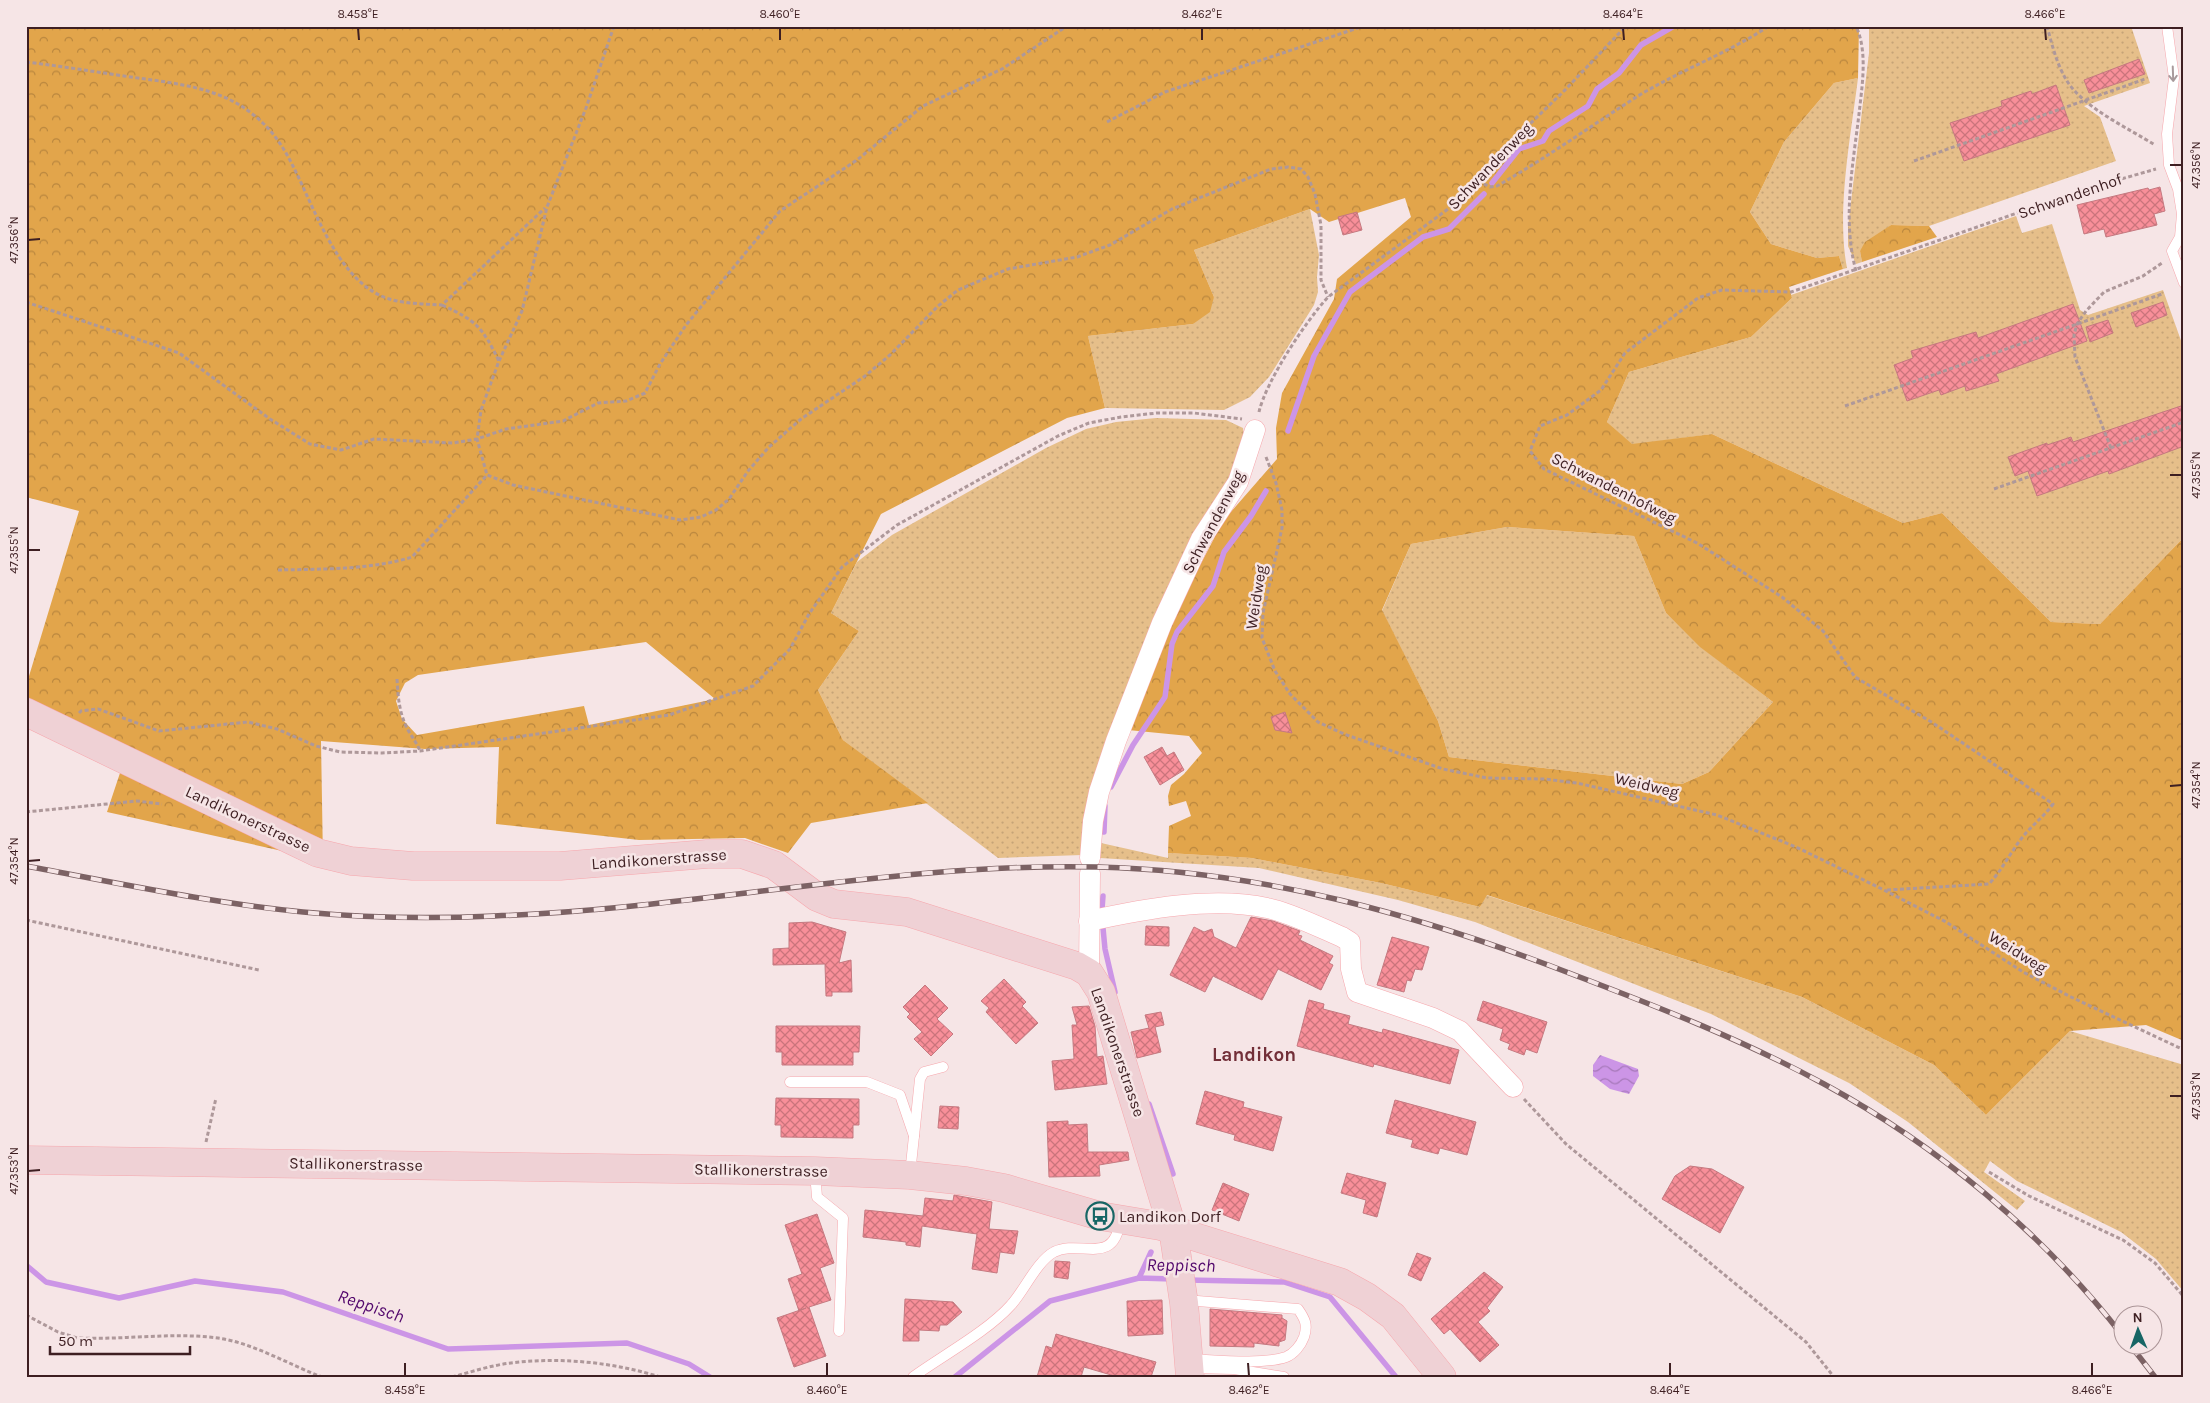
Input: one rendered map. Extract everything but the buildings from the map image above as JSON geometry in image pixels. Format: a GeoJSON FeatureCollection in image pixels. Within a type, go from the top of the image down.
{"type":"FeatureCollection","features":[{"type":"Feature","properties":{"kind":"street","name":"Schwandenweg"},"geometry":{"type":"LineString","coordinates":[[1089,973],[1092,821],[1099,792],[1116,741],[1162,623],[1200,539],[1238,482],[1255,430]]}},
{"type":"Feature","properties":{"kind":"street","name":"Landikonerstrasse"},"geometry":{"type":"LineString","coordinates":[[26,712],[294,842],[330,856],[366,863],[413,866],[532,867],[569,866],[707,854],[742,854],[774,865],[817,897],[834,904],[916,915],[1077,966],[1089,973],[1102,992],[1174,1230],[1190,1368]]}},
{"type":"Feature","properties":{"kind":"street"},"geometry":{"type":"LineString","coordinates":[[1089,921],[1142,909],[1226,904],[1268,908],[1287,915],[1350,942],[1350,969],[1357,992],[1433,1018],[1460,1031],[1513,1087]]}},
{"type":"Feature","properties":{"kind":"street","name":"Stallikonerstrasse"},"geometry":{"type":"LineString","coordinates":[[26,1160],[815,1171],[910,1175],[966,1181],[1004,1188],[1100,1216],[1140,1222],[1174,1230],[1340,1282],[1368,1296],[1393,1316],[1442,1377]]}},
{"type":"Feature","properties":{"kind":"lane"},"geometry":{"type":"LineString","coordinates":[[2167,26],[2174,78],[2167,134],[2168,153],[2169,165],[2178,189],[2182,214],[2180,237],[2172,251],[2184,283]]}},
{"type":"Feature","properties":{"kind":"lane"},"geometry":{"type":"LineString","coordinates":[[910,1175],[920,1078],[924,1072],[943,1067]]}},
{"type":"Feature","properties":{"kind":"lane"},"geometry":{"type":"LineString","coordinates":[[790,1082],[867,1082],[900,1095],[914,1136]]}},
{"type":"Feature","properties":{"kind":"lane"},"geometry":{"type":"LineString","coordinates":[[815,1171],[817,1197],[843,1218],[839,1332]]}},
{"type":"Feature","properties":{"kind":"lane"},"geometry":{"type":"LineString","coordinates":[[913,1377],[996,1319],[1011,1305],[1047,1258],[1063,1249],[1095,1250],[1106,1247],[1118,1236],[1120,1220]]}},
{"type":"Feature","properties":{"kind":"lane"},"geometry":{"type":"LineString","coordinates":[[1183,1296],[1298,1309],[1305,1319],[1307,1329],[1301,1345],[1287,1356],[1190,1368]]}},
{"type":"Feature","properties":{"kind":"lane"},"geometry":{"type":"LineString","coordinates":[[1190,1368],[1234,1369],[1284,1377]]}},
{"type":"Feature","properties":{"kind":"path"},"geometry":{"type":"LineString","coordinates":[[487,475],[476,439],[481,410],[499,361],[522,311],[547,207],[586,108],[614,26]]}},
{"type":"Feature","properties":{"kind":"path"},"geometry":{"type":"LineString","coordinates":[[26,302],[179,353],[270,420],[310,444],[341,450],[374,440],[454,443],[476,439],[506,429],[563,421],[598,403],[626,401],[645,393],[660,364],[686,325],[780,210],[857,160],[923,106],[1002,69],[1067,26]]}},
{"type":"Feature","properties":{"kind":"path"},"geometry":{"type":"LineString","coordinates":[[1107,122],[1165,92],[1364,26]]}},
{"type":"Feature","properties":{"kind":"path","name":"Schwandenweg"},"geometry":{"type":"LineString","coordinates":[[1255,430],[1262,400],[1273,378],[1313,314],[1328,297],[1459,201],[1478,182],[1509,144],[1564,91],[1626,26]]}},
{"type":"Feature","properties":{"kind":"path"},"geometry":{"type":"LineString","coordinates":[[1478,182],[1490,187],[1497,186],[1539,162],[1639,96],[1745,42],[1769,26]]}},
{"type":"Feature","properties":{"kind":"path"},"geometry":{"type":"LineString","coordinates":[[1856,26],[1862,48],[1862,80],[1848,227],[1851,252],[1856,271]]}},
{"type":"Feature","properties":{"kind":"path"},"geometry":{"type":"LineString","coordinates":[[2047,26],[2058,64],[2068,82],[2086,101],[2168,153]]}},
{"type":"Feature","properties":{"kind":"path"},"geometry":{"type":"LineString","coordinates":[[26,62],[175,84],[215,94],[245,108],[266,125],[282,146],[328,241],[348,268],[369,288],[392,300],[442,305],[470,318],[487,337],[499,361]]}},
{"type":"Feature","properties":{"kind":"path"},"geometry":{"type":"LineString","coordinates":[[1914,161],[2145,79]]}},
{"type":"Feature","properties":{"kind":"path","name":"Schwandenhof"},"geometry":{"type":"LineString","coordinates":[[1856,271],[2083,190],[2169,165]]}},
{"type":"Feature","properties":{"kind":"path"},"geometry":{"type":"LineString","coordinates":[[487,475],[513,485],[549,494],[680,520],[701,517],[716,510],[729,499],[748,471],[769,447],[801,419],[865,376],[890,355],[938,306],[958,290],[1008,269],[1078,257],[1110,245],[1172,209],[1271,170],[1288,167],[1301,169],[1308,176],[1315,194],[1321,224],[1321,280],[1328,297]]}},
{"type":"Feature","properties":{"kind":"path"},"geometry":{"type":"LineString","coordinates":[[442,305],[547,207]]}},
{"type":"Feature","properties":{"kind":"path"},"geometry":{"type":"LineString","coordinates":[[2111,448],[2075,357],[2073,346],[2078,324],[2093,302],[2104,292],[2143,276],[2161,264]]}},
{"type":"Feature","properties":{"kind":"path","name":"Schwandenhofweg"},"geometry":{"type":"LineString","coordinates":[[1856,271],[1791,292],[1722,290],[1698,298],[1625,353],[1601,390],[1567,415],[1540,426],[1530,451],[1544,469],[1697,543],[1782,597],[1823,631],[1855,677],[1933,723],[2053,804],[2026,833],[2001,872],[1989,884],[1884,890]]}},
{"type":"Feature","properties":{"kind":"path"},"geometry":{"type":"LineString","coordinates":[[1845,406],[2162,294]]}},
{"type":"Feature","properties":{"kind":"path"},"geometry":{"type":"LineString","coordinates":[[62,730],[81,711],[98,709],[159,731],[248,722],[277,729],[316,746],[340,752],[382,754],[420,751],[669,715],[753,686],[790,649],[809,614],[842,567],[898,525],[1058,436],[1088,423],[1121,417],[1157,413],[1219,414]]}},
{"type":"Feature","properties":{"kind":"path"},"geometry":{"type":"LineString","coordinates":[[1994,489],[2184,422]]}},
{"type":"Feature","properties":{"kind":"path"},"geometry":{"type":"LineString","coordinates":[[278,570],[329,568],[399,561],[412,557],[487,475]]}},
{"type":"Feature","properties":{"kind":"path","name":"Weidweg"},"geometry":{"type":"LineString","coordinates":[[1276,483],[1282,510],[1282,528],[1264,613],[1262,638],[1275,671],[1290,694],[1318,722],[1352,737],[1443,769],[1487,778],[1544,779],[1578,783],[1717,814],[1796,847],[1884,890],[1946,922],[2023,972],[2069,996],[2184,1050]]}},
{"type":"Feature","properties":{"kind":"path"},"geometry":{"type":"LineString","coordinates":[[397,679],[399,708],[407,729],[415,738],[420,751]]}},
{"type":"Feature","properties":{"kind":"path"},"geometry":{"type":"LineString","coordinates":[[26,812],[137,801],[164,805]]}},
{"type":"Feature","properties":{"kind":"path"},"geometry":{"type":"LineString","coordinates":[[26,920],[259,970]]}},
{"type":"Feature","properties":{"kind":"path"},"geometry":{"type":"LineString","coordinates":[[1513,1087],[1566,1144],[1806,1342],[1834,1377]]}},
{"type":"Feature","properties":{"kind":"path"},"geometry":{"type":"LineString","coordinates":[[205,1162],[207,1135],[216,1098]]}},
{"type":"Feature","properties":{"kind":"path"},"geometry":{"type":"LineString","coordinates":[[1988,1172],[2029,1196],[2123,1240],[2155,1264],[2184,1297]]}},
{"type":"Feature","properties":{"kind":"path"},"geometry":{"type":"LineString","coordinates":[[26,1315],[58,1332],[77,1338],[194,1336],[220,1338],[238,1343],[322,1377]]}},
{"type":"Feature","properties":{"kind":"path"},"geometry":{"type":"LineString","coordinates":[[452,1377],[510,1363],[556,1360],[618,1366],[660,1377]]}},
{"type":"Feature","properties":{"kind":"shaded area"},"geometry":{"type":"Polygon","coordinates":[[[1869,26],[2131,26],[2150,83],[2084,106],[2100,117],[2116,161],[1929,226],[1891,225],[1860,251],[1862,262],[1856,264],[1848,246],[1848,227],[1869,53],[1869,26]]]}},
{"type":"Feature","properties":{"kind":"shaded area"},"geometry":{"type":"Polygon","coordinates":[[[1858,78],[1844,198],[1843,223],[1847,268],[1843,269],[1839,256],[1817,258],[1771,244],[1750,212],[1784,142],[1834,83],[1858,78]]]}},
{"type":"Feature","properties":{"kind":"shaded area"},"geometry":{"type":"Polygon","coordinates":[[[1310,209],[1319,255],[1318,292],[1314,305],[1269,377],[1250,397],[1224,410],[1105,408],[1088,336],[1193,324],[1214,297],[1194,250],[1310,209]]]}},
{"type":"Feature","properties":{"kind":"shaded area"},"geometry":{"type":"Polygon","coordinates":[[[2016,216],[2022,233],[2052,224],[2080,310],[2088,315],[2163,290],[2184,349],[2184,537],[2100,624],[2051,622],[1942,513],[1903,523],[1712,434],[1632,445],[1607,422],[1629,372],[1751,337],[1792,298],[1791,295],[2016,216]]]}},
{"type":"Feature","properties":{"kind":"shaded area"},"geometry":{"type":"Polygon","coordinates":[[[1156,418],[1226,420],[1243,428],[1245,444],[1230,483],[1205,518],[1082,855],[998,858],[843,740],[818,690],[859,631],[831,613],[857,562],[892,535],[1046,448],[1086,429],[1116,422],[1156,418]]]}},
{"type":"Feature","properties":{"kind":"shaded area"},"geometry":{"type":"Polygon","coordinates":[[[1507,527],[1634,536],[1666,613],[1701,647],[1773,702],[1709,772],[1682,784],[1449,757],[1438,721],[1382,611],[1411,544],[1507,527]]]}},
{"type":"Feature","properties":{"kind":"shaded area"},"geometry":{"type":"Polygon","coordinates":[[[1101,843],[1168,858],[1168,853],[1252,858],[1381,883],[1480,907],[1486,895],[1802,997],[1934,1065],[1986,1115],[2070,1031],[2184,1065],[2184,1292],[2156,1259],[2121,1232],[2017,1181],[1990,1161],[1984,1172],[2025,1201],[2017,1210],[1908,1122],[1849,1083],[1711,1014],[1475,922],[1398,900],[1259,868],[1100,858],[1101,843]]]}},
{"type":"Feature","properties":{"kind":"green space"},"geometry":{"type":"Polygon","coordinates":[[[26,26],[1859,26],[1858,78],[1834,83],[1784,142],[1750,212],[1771,244],[1817,258],[1839,256],[1843,269],[1789,287],[1792,298],[1751,337],[1629,372],[1607,422],[1632,444],[1712,434],[1903,523],[1942,513],[2051,622],[2100,624],[2184,537],[2184,1041],[2146,1025],[2070,1031],[1986,1115],[1934,1065],[1802,997],[1487,895],[1480,907],[1381,883],[1252,858],[1168,853],[1169,826],[1191,816],[1186,801],[1169,806],[1168,796],[1171,785],[1184,774],[1202,753],[1189,736],[1128,730],[1179,606],[1223,521],[1277,459],[1276,428],[1282,393],[1334,299],[1337,279],[1411,217],[1405,198],[1329,222],[1310,209],[1194,250],[1214,297],[1210,312],[1193,324],[1088,336],[1105,408],[1067,418],[881,514],[831,613],[859,631],[818,690],[843,740],[928,803],[811,823],[788,853],[745,838],[639,840],[496,824],[499,747],[425,749],[321,741],[323,860],[107,812],[125,758],[26,698],[26,686],[79,511],[26,497],[26,26]],[[1507,527],[1411,544],[1382,610],[1438,721],[1449,757],[1682,784],[1709,772],[1773,702],[1700,647],[1666,613],[1634,536],[1507,527]],[[646,642],[418,675],[405,683],[396,701],[402,719],[417,735],[584,706],[589,725],[715,699],[646,642]]]}},
{"type":"Feature","properties":{"kind":"green space"},"geometry":{"type":"Polygon","coordinates":[[[1891,225],[1929,226],[1937,237],[1862,262],[1860,251],[1865,242],[1891,225]]]}},
{"type":"Feature","properties":{"kind":"water"},"geometry":{"type":"Polygon","coordinates":[[[1600,1055],[1638,1069],[1639,1076],[1629,1094],[1610,1089],[1593,1076],[1593,1065],[1600,1055]]]}},
{"type":"Feature","properties":{"kind":"waterway"},"geometry":{"type":"LineString","coordinates":[[1492,183],[1519,149],[1543,141],[1549,131],[1588,106],[1597,89],[1619,73],[1641,45],[1674,26]]}},
{"type":"Feature","properties":{"kind":"waterway"},"geometry":{"type":"LineString","coordinates":[[1288,431],[1314,356],[1350,292],[1423,237],[1449,229],[1484,194]]}},
{"type":"Feature","properties":{"kind":"waterway"},"geometry":{"type":"LineString","coordinates":[[1111,787],[1133,745],[1165,697],[1172,644],[1177,632],[1213,586],[1224,552],[1251,516],[1266,491]]}},
{"type":"Feature","properties":{"kind":"waterway"},"geometry":{"type":"LineString","coordinates":[[1104,832],[1105,806]]}},
{"type":"Feature","properties":{"kind":"waterway"},"geometry":{"type":"LineString","coordinates":[[1102,909],[1103,896]]}},
{"type":"Feature","properties":{"kind":"waterway"},"geometry":{"type":"LineString","coordinates":[[1103,928],[1105,949],[1115,992]]}},
{"type":"Feature","properties":{"kind":"waterway"},"geometry":{"type":"LineString","coordinates":[[1149,1104],[1173,1174]]}},
{"type":"Feature","properties":{"kind":"waterway"},"geometry":{"type":"LineString","coordinates":[[1139,1278],[1151,1252]]}},
{"type":"Feature","properties":{"kind":"waterway","name":"Reppisch"},"geometry":{"type":"LineString","coordinates":[[26,1265],[46,1282],[119,1298],[195,1281],[283,1292],[448,1349],[627,1343],[689,1364],[710,1377]]}},
{"type":"Feature","properties":{"kind":"waterway","name":"Reppisch"},"geometry":{"type":"LineString","coordinates":[[955,1377],[1050,1301],[1139,1278],[1173,1279]]}},
{"type":"Feature","properties":{"kind":"waterway","name":"Reppisch"},"geometry":{"type":"LineString","coordinates":[[1187,1280],[1284,1282],[1330,1297],[1396,1377]]}},
{"type":"Feature","properties":{"kind":"railway"},"geometry":{"type":"LineString","coordinates":[[26,866],[164,892],[268,908],[351,916],[422,918],[570,912],[871,878],[1022,867],[1098,867],[1160,870],[1282,887],[1342,900],[1461,934],[1577,976],[1733,1039],[1824,1084],[1866,1108],[1907,1135],[1986,1194],[2058,1261],[2112,1323]]}},
{"type":"Feature","properties":{"kind":"railway"},"geometry":{"type":"LineString","coordinates":[[2139,1356],[2155,1377]]}},
{"type":"Feature","properties":{"kind":"place","name":"Landikon Dorf"},"geometry":{"type":"Point","coordinates":[1100,1216]}},
{"type":"Feature","properties":{"kind":"district","name":"Landikon"},"geometry":{"type":"Point","coordinates":[1254,1055]}}]}
